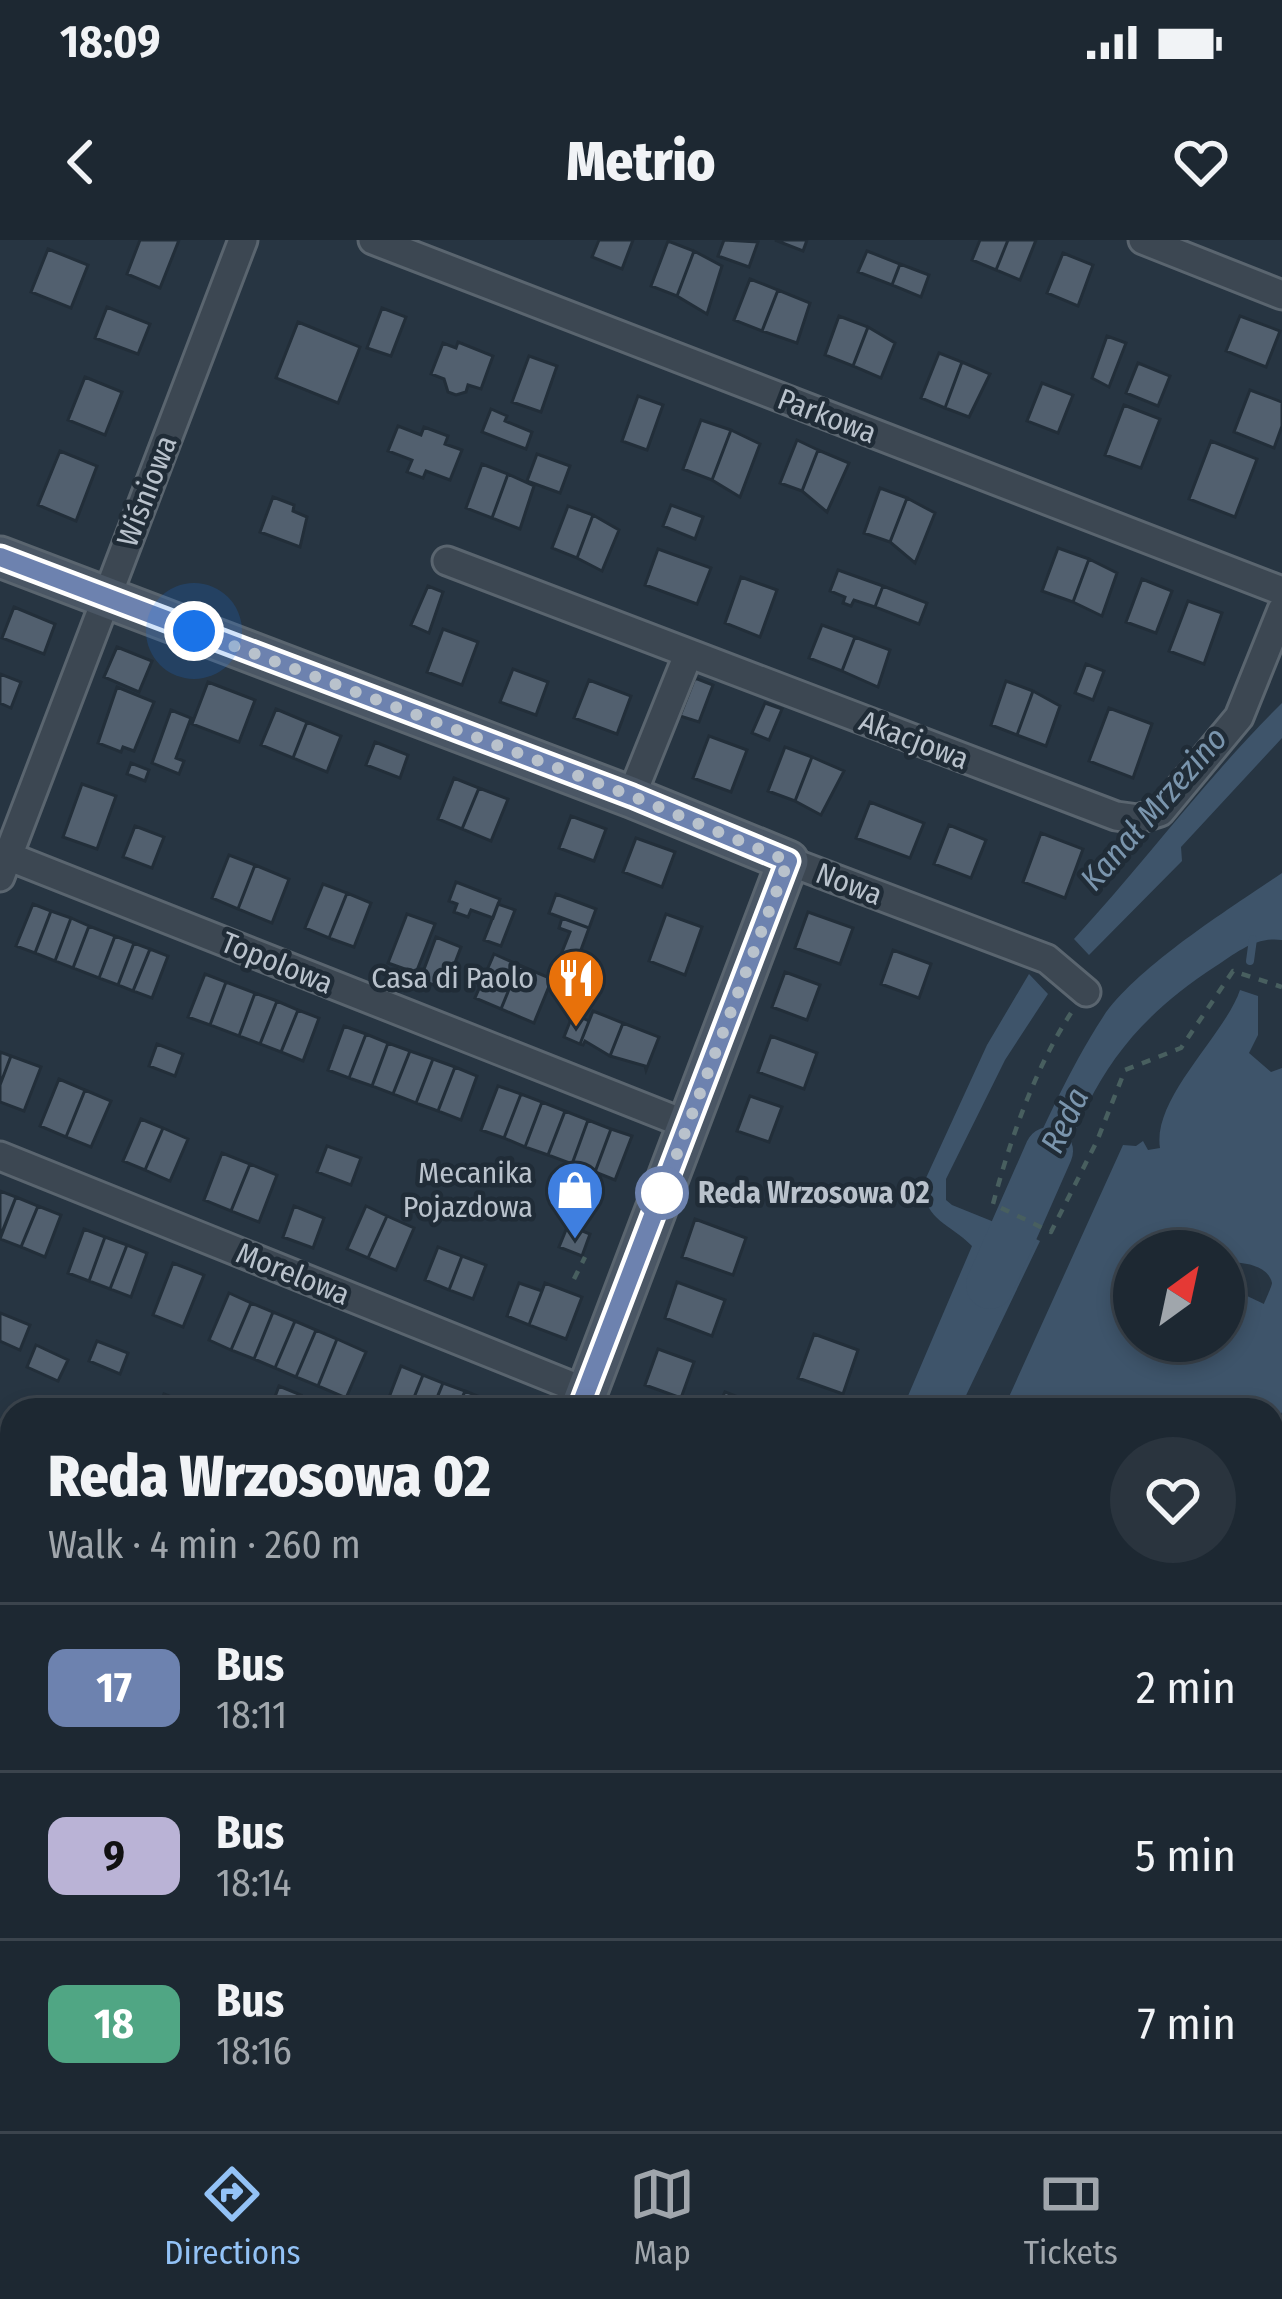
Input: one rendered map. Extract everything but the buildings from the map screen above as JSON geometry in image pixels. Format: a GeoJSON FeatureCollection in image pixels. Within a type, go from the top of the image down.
{"type":"FeatureCollection","features":[{"type":"Feature","properties":{"kind":"street","name":"Wiśniowa"},"geometry":{"type":"LineString","coordinates":[[3,862],[243,240]]}},
{"type":"Feature","properties":{"kind":"street","name":"Parkowa"},"geometry":{"type":"LineString","coordinates":[[373,240],[1282,591]]}},
{"type":"Feature","properties":{"kind":"street"},"geometry":{"type":"LineString","coordinates":[[1143,240],[1282,295]]}},
{"type":"Feature","properties":{"kind":"street","name":"Nowa"},"geometry":{"type":"LineString","coordinates":[[0,557],[1047,959],[1086,992]]}},
{"type":"Feature","properties":{"kind":"street","name":"Akacjowa"},"geometry":{"type":"LineString","coordinates":[[447,561],[1116,816],[1138,819],[1160,812],[1239,717],[1282,610]]}},
{"type":"Feature","properties":{"kind":"street"},"geometry":{"type":"LineString","coordinates":[[632,796],[688,655]]}},
{"type":"Feature","properties":{"kind":"street"},"geometry":{"type":"LineString","coordinates":[[584,1398],[788,861]]}},
{"type":"Feature","properties":{"kind":"street","name":"Topolowa"},"geometry":{"type":"LineString","coordinates":[[3,862],[688,1125]]}},
{"type":"Feature","properties":{"kind":"street","name":"Morelowa"},"geometry":{"type":"LineString","coordinates":[[0,1156],[576,1398]]}},
{"type":"Feature","properties":{"kind":"path"},"geometry":{"type":"LineString","coordinates":[[1086,992],[1066,1019],[1043,1066],[1002,1168],[993,1204],[1051,1232],[1097,1141],[1125,1070],[1181,1048],[1233,971],[1282,987]]}},
{"type":"Feature","properties":{"kind":"path"},"geometry":{"type":"LineString","coordinates":[[574,1279],[586,1257]]}},
{"type":"Feature","properties":{"kind":"water"},"geometry":{"type":"Polygon","coordinates":[[[1282,703],[1282,738],[1181,847],[1182,861],[1089,955],[1074,939],[1282,703]]]}},
{"type":"Feature","properties":{"kind":"water"},"geometry":{"type":"Polygon","coordinates":[[[1282,873],[1282,940],[1255,943],[1239,951],[1149,1019],[1124,1046],[1087,1105],[1039,1216],[1009,1203],[1077,1060],[1118,998],[1186,939],[1282,873]]]}},
{"type":"Feature","properties":{"kind":"water"},"geometry":{"type":"Polygon","coordinates":[[[1029,974],[1048,994],[1005,1060],[946,1179],[946,1200],[1040,1241],[965,1398],[907,1398],[972,1246],[931,1211],[926,1178],[987,1045],[1029,974]]]}},
{"type":"Feature","properties":{"kind":"water"},"geometry":{"type":"Polygon","coordinates":[[[1240,990],[1258,996],[1258,1035],[1249,1053],[1271,1072],[1282,1068],[1282,1398],[1008,1398],[1123,1145],[1143,1141],[1148,1150],[1160,1148],[1167,1109],[1240,990]]]}},
{"type":"Feature","properties":{"kind":"waterway"},"geometry":{"type":"LineString","coordinates":[[1250,961],[1253,939]]}},
{"type":"Feature","properties":{"kind":"waterway","name":"Reda"},"geometry":{"type":"LineString","coordinates":[[990,1285],[1049,1151]]}},
{"type":"Feature","properties":{"kind":"bus line","name":"17"},"geometry":{"type":"LineString","coordinates":[[0,557],[632,796],[788,861],[584,1398]]}},
{"type":"Feature","properties":{"kind":"place","name":"Casa di Paolo"},"geometry":{"type":"Point","coordinates":[576,1029]}},
{"type":"Feature","properties":{"kind":"place","name":"Reda Wrzosowa 02"},"geometry":{"type":"Point","coordinates":[662,1193]}},
{"type":"Feature","properties":{"kind":"place","name":"Mecanika Pojazdowa"},"geometry":{"type":"Point","coordinates":[575,1241]}},
{"type":"Feature","properties":{"kind":"route"},"geometry":{"type":"LineString","coordinates":[[194,631],[632,796],[788,861],[662,1193]]}},
{"type":"Feature","properties":{"kind":"water label","name":"Kanał Mrzezino"},"geometry":{"type":"Point","coordinates":[1153,808]}}]}
